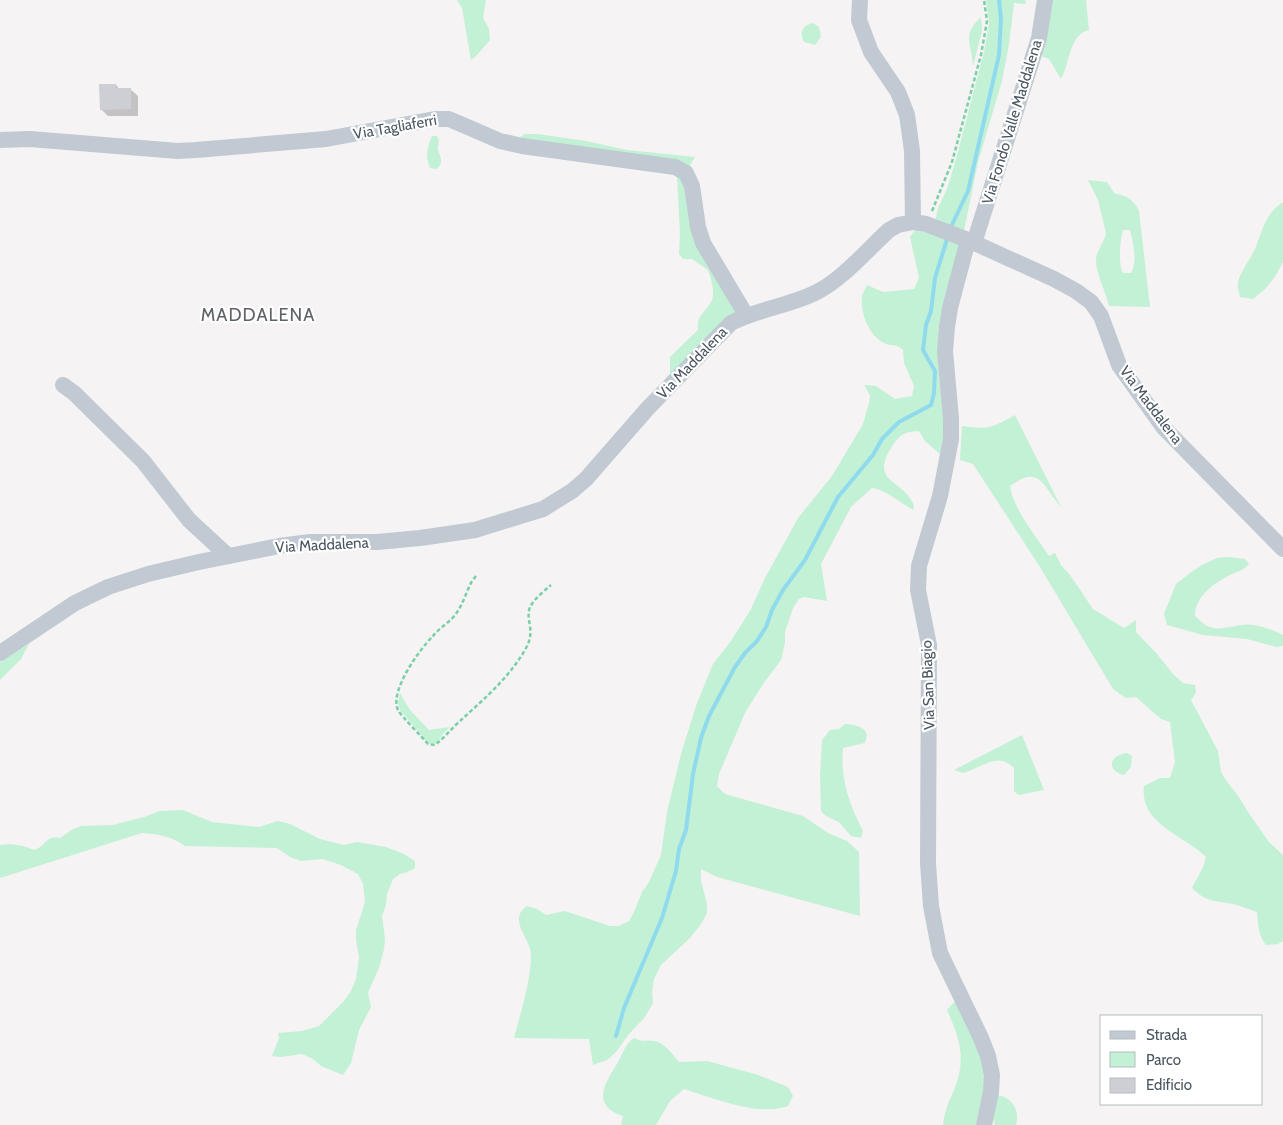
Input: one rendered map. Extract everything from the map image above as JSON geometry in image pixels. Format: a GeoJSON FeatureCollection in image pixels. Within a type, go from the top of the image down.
{"type":"FeatureCollection","features":[{"type":"Feature","properties":{"kind":"street"},"geometry":{"type":"LineString","coordinates":[[860,0],[860,20],[871,52],[898,92],[906,115],[925,225]]}},
{"type":"Feature","properties":{"kind":"street","name":"Via Fondo Valle Maddalena"},"geometry":{"type":"LineString","coordinates":[[968,240],[1039,38],[1045,0]]}},
{"type":"Feature","properties":{"kind":"street","name":"Via Tagliaferri"},"geometry":{"type":"LineString","coordinates":[[0,140],[30,139],[178,151],[326,139],[435,119],[449,119],[500,141],[522,146],[675,167],[686,173],[692,186],[702,243],[746,315]]}},
{"type":"Feature","properties":{"kind":"street","name":"Via Maddalena"},"geometry":{"type":"LineString","coordinates":[[0,652],[75,602],[108,587],[148,574],[279,546],[302,543],[377,542],[475,530],[543,509],[572,491],[586,479],[648,408],[731,323],[746,315],[784,305],[817,292],[834,282],[889,230],[898,225],[925,225],[968,240],[1054,279],[1092,302],[1101,316],[1119,365],[1164,428],[1283,549]]}},
{"type":"Feature","properties":{"kind":"street","name":"Via San Biagio"},"geometry":{"type":"LineString","coordinates":[[968,240],[947,326],[945,351],[951,439],[940,496],[919,566],[918,577],[920,600],[929,646],[928,863],[931,906],[940,953],[988,1056],[992,1075],[991,1092],[984,1125]]}},
{"type":"Feature","properties":{"kind":"street"},"geometry":{"type":"LineString","coordinates":[[63,386],[74,392],[143,461],[189,520],[228,556]]}},
{"type":"Feature","properties":{"kind":"path"},"geometry":{"type":"LineString","coordinates":[[925,225],[952,162],[981,55],[987,21],[984,0]]}},
{"type":"Feature","properties":{"kind":"path"},"geometry":{"type":"LineString","coordinates":[[476,576],[454,617],[439,629],[421,650],[398,692],[396,703],[398,710],[428,744],[435,746],[483,702],[527,647],[532,634],[529,615],[530,608],[536,599],[551,585]]}},
{"type":"Feature","properties":{"kind":"green space"},"geometry":{"type":"Polygon","coordinates":[[[457,0],[486,0],[483,18],[489,29],[490,40],[471,60],[462,8],[457,0]]]}},
{"type":"Feature","properties":{"kind":"green space"},"geometry":{"type":"Polygon","coordinates":[[[986,0],[1025,0],[1026,4],[1014,3],[1002,81],[978,162],[964,231],[935,222],[938,208],[947,189],[956,159],[984,52],[989,23],[986,0]]]}},
{"type":"Feature","properties":{"kind":"green space"},"geometry":{"type":"Polygon","coordinates":[[[1052,0],[1086,0],[1089,30],[1077,37],[1061,79],[1049,59],[1041,56],[1052,0]]]}},
{"type":"Feature","properties":{"kind":"green space"},"geometry":{"type":"Polygon","coordinates":[[[981,17],[982,31],[973,66],[969,35],[981,17]]]}},
{"type":"Feature","properties":{"kind":"green space"},"geometry":{"type":"Polygon","coordinates":[[[813,23],[819,27],[821,37],[815,45],[804,42],[802,36],[802,30],[813,23]]]}},
{"type":"Feature","properties":{"kind":"green space"},"geometry":{"type":"Polygon","coordinates":[[[525,134],[586,141],[627,150],[695,157],[690,165],[692,170],[519,138],[525,134]]]}},
{"type":"Feature","properties":{"kind":"green space"},"geometry":{"type":"Polygon","coordinates":[[[432,136],[437,136],[439,141],[438,149],[441,160],[439,167],[436,169],[430,168],[427,156],[432,136]]]}},
{"type":"Feature","properties":{"kind":"green space"},"geometry":{"type":"Polygon","coordinates":[[[686,176],[694,206],[742,311],[670,382],[670,357],[698,330],[698,321],[711,302],[713,294],[708,270],[692,259],[683,259],[679,254],[680,233],[677,177],[686,176]]]}},
{"type":"Feature","properties":{"kind":"green space"},"geometry":{"type":"Polygon","coordinates":[[[1088,180],[1107,182],[1114,193],[1130,199],[1139,211],[1150,307],[1109,306],[1096,264],[1097,255],[1106,233],[1098,200],[1088,180]],[[1123,230],[1121,240],[1120,259],[1123,273],[1131,273],[1134,263],[1130,230],[1123,230]]]}},
{"type":"Feature","properties":{"kind":"green space"},"geometry":{"type":"Polygon","coordinates":[[[1283,202],[1283,262],[1275,277],[1253,299],[1240,297],[1238,282],[1241,274],[1254,251],[1267,218],[1283,202]]]}},
{"type":"Feature","properties":{"kind":"green space"},"geometry":{"type":"Polygon","coordinates":[[[914,231],[940,236],[953,241],[963,249],[948,307],[950,418],[940,454],[925,441],[919,431],[904,434],[893,445],[886,458],[884,467],[890,480],[909,497],[914,506],[913,510],[887,494],[872,488],[851,507],[821,564],[827,601],[804,597],[799,599],[793,608],[785,632],[785,643],[781,660],[745,713],[719,774],[717,786],[725,794],[803,816],[828,833],[847,841],[859,852],[860,916],[717,877],[701,869],[701,881],[707,904],[707,913],[690,938],[661,965],[654,979],[653,1003],[645,1017],[616,1052],[607,1060],[593,1065],[589,1039],[514,1038],[531,965],[530,948],[519,923],[521,911],[527,906],[537,909],[546,915],[565,911],[610,926],[619,926],[629,921],[661,855],[667,812],[681,754],[697,703],[713,664],[731,641],[751,609],[765,578],[798,518],[832,476],[863,424],[870,395],[864,385],[876,386],[895,399],[912,396],[914,386],[904,363],[903,350],[880,341],[870,330],[864,317],[862,296],[867,285],[883,292],[914,289],[919,278],[910,237],[914,231]]]}},
{"type":"Feature","properties":{"kind":"green space"},"geometry":{"type":"Polygon","coordinates":[[[1015,415],[1061,507],[1040,480],[1035,477],[1028,477],[1020,480],[1010,486],[1016,504],[1026,522],[1049,556],[1055,553],[1061,565],[1093,609],[1124,628],[1136,620],[1136,632],[1174,675],[1183,683],[1195,685],[1196,693],[1191,700],[1218,751],[1221,772],[1269,842],[1283,855],[1283,941],[1278,944],[1266,945],[1263,941],[1257,912],[1237,905],[1213,901],[1203,897],[1192,888],[1206,857],[1165,828],[1148,810],[1144,799],[1144,786],[1160,778],[1170,778],[1175,762],[1170,722],[1161,719],[1136,697],[1126,698],[1113,689],[1040,567],[973,464],[960,460],[962,426],[990,427],[1015,415]]]}},
{"type":"Feature","properties":{"kind":"green space"},"geometry":{"type":"Polygon","coordinates":[[[1217,558],[1245,559],[1249,564],[1219,581],[1208,590],[1202,596],[1196,608],[1195,616],[1212,628],[1247,624],[1265,628],[1283,635],[1283,646],[1277,647],[1247,639],[1203,635],[1167,625],[1164,614],[1176,584],[1202,565],[1217,558]]]}},
{"type":"Feature","properties":{"kind":"green space"},"geometry":{"type":"Polygon","coordinates":[[[29,644],[21,659],[0,680],[0,662],[29,644]]]}},
{"type":"Feature","properties":{"kind":"green space"},"geometry":{"type":"Polygon","coordinates":[[[400,693],[410,710],[429,730],[450,727],[437,743],[428,743],[400,710],[398,703],[400,693]]]}},
{"type":"Feature","properties":{"kind":"green space"},"geometry":{"type":"Polygon","coordinates":[[[845,724],[860,727],[867,734],[865,743],[843,748],[842,759],[847,791],[863,831],[861,838],[851,836],[839,822],[826,816],[821,811],[822,740],[830,730],[839,729],[845,724]]]}},
{"type":"Feature","properties":{"kind":"green space"},"geometry":{"type":"Polygon","coordinates":[[[1022,735],[1044,790],[1019,795],[1014,791],[1014,768],[1002,761],[989,762],[963,773],[954,770],[1022,735]]]}},
{"type":"Feature","properties":{"kind":"green space"},"geometry":{"type":"Polygon","coordinates":[[[1127,753],[1132,756],[1131,767],[1124,775],[1114,770],[1112,763],[1121,754],[1127,753]]]}},
{"type":"Feature","properties":{"kind":"green space"},"geometry":{"type":"Polygon","coordinates":[[[183,810],[212,822],[259,827],[278,821],[290,824],[320,839],[344,845],[357,842],[386,847],[404,854],[415,861],[415,868],[393,879],[387,894],[382,916],[385,939],[384,949],[380,965],[368,993],[371,1007],[359,1030],[351,1063],[343,1075],[321,1066],[313,1059],[302,1054],[281,1057],[272,1056],[279,1038],[278,1033],[302,1031],[319,1026],[344,1001],[351,991],[356,979],[359,957],[356,930],[365,902],[363,884],[358,874],[341,865],[322,859],[301,861],[290,857],[277,848],[185,846],[164,836],[142,833],[0,878],[0,845],[17,845],[34,850],[49,839],[60,838],[81,826],[113,825],[160,811],[183,810]]]}},
{"type":"Feature","properties":{"kind":"green space"},"geometry":{"type":"Polygon","coordinates":[[[958,998],[984,1063],[985,1085],[976,1125],[943,1125],[946,1109],[959,1075],[960,1047],[947,1010],[958,998]]]}},
{"type":"Feature","properties":{"kind":"green space"},"geometry":{"type":"Polygon","coordinates":[[[634,1038],[658,1042],[668,1049],[679,1062],[707,1061],[758,1075],[788,1087],[793,1096],[788,1106],[764,1109],[736,1105],[684,1089],[670,1101],[656,1125],[621,1125],[623,1116],[613,1112],[607,1106],[603,1094],[608,1079],[624,1050],[634,1038]]]}},
{"type":"Feature","properties":{"kind":"green space"},"geometry":{"type":"Polygon","coordinates":[[[998,1095],[1008,1099],[1014,1106],[1017,1115],[1016,1125],[995,1125],[993,1117],[998,1095]]]}},
{"type":"Feature","properties":{"kind":"building"},"geometry":{"type":"Polygon","coordinates":[[[99,84],[116,84],[116,88],[131,88],[131,109],[100,110],[99,84]]]}},
{"type":"Feature","properties":{"kind":"waterway"},"geometry":{"type":"LineString","coordinates":[[950,229],[968,191],[999,55],[1001,19],[999,0]]}},
{"type":"Feature","properties":{"kind":"waterway"},"geometry":{"type":"LineString","coordinates":[[616,1036],[624,1008],[662,918],[676,871],[679,849],[686,830],[693,774],[701,738],[709,716],[735,667],[766,627],[772,610],[783,590],[805,560],[838,497],[873,455],[882,439],[899,422],[931,405],[934,393],[935,371],[923,350],[935,278],[948,236]]}},
{"type":"Feature","properties":{"kind":"district","name":"MADDALENA"},"geometry":{"type":"Point","coordinates":[258,315]}}]}
